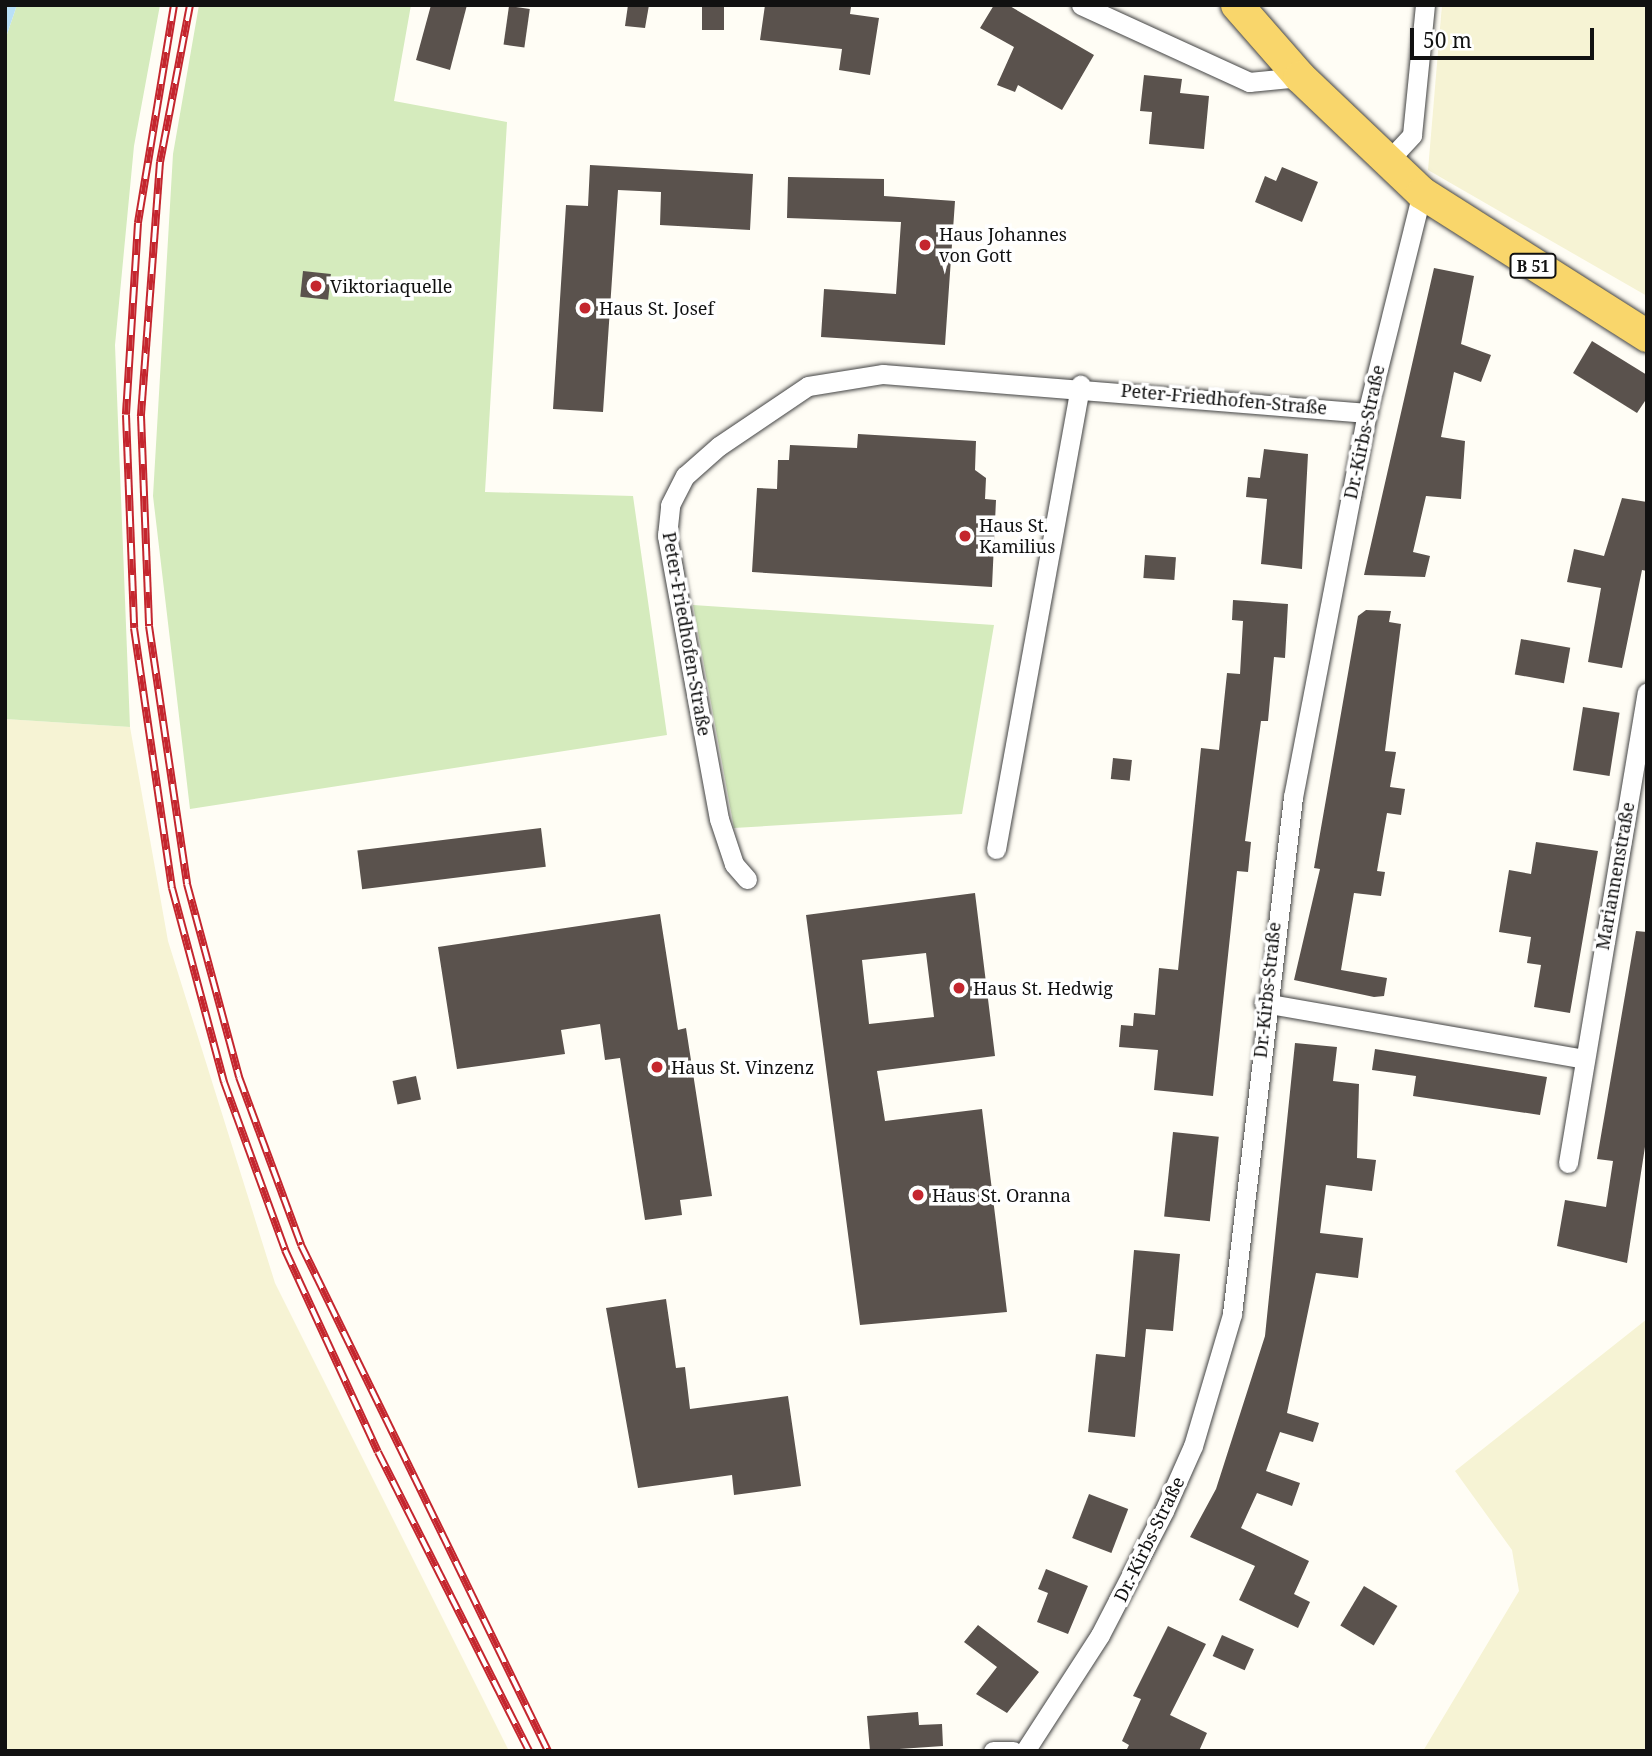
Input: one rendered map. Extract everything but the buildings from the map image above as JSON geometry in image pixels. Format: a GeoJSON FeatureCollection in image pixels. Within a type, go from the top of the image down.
{"type":"FeatureCollection","features":[{"type":"Feature","properties":{"kind":"main road","name":"B 51"},"geometry":{"type":"LineString","coordinates":[[1237,5],[1300,77],[1393,155],[1422,193],[1647,336]]}},
{"type":"Feature","properties":{"kind":"street"},"geometry":{"type":"LineString","coordinates":[[1081,5],[1249,82],[1300,77]]}},
{"type":"Feature","properties":{"kind":"street"},"geometry":{"type":"LineString","coordinates":[[1393,155],[1412,135],[1425,5]]}},
{"type":"Feature","properties":{"kind":"street","name":"Dr.-Kirbs-Straße"},"geometry":{"type":"LineString","coordinates":[[1025,1751],[1128,1585],[1213,1386],[1241,1256],[1264,1003],[1293,797],[1367,413],[1422,193]]}},
{"type":"Feature","properties":{"kind":"street","name":"Peter-Friedhofen-Straße"},"geometry":{"type":"LineString","coordinates":[[747,879],[734,864],[719,819],[667,536],[670,505],[685,476],[782,402],[836,378],[1080,386],[1367,413]]}},
{"type":"Feature","properties":{"kind":"street"},"geometry":{"type":"LineString","coordinates":[[996,849],[1080,386]]}},
{"type":"Feature","properties":{"kind":"street","name":"Mariannenstraße"},"geometry":{"type":"LineString","coordinates":[[1568,1163],[1647,693]]}},
{"type":"Feature","properties":{"kind":"street"},"geometry":{"type":"LineString","coordinates":[[1264,1003],[1584,1059]]}},
{"type":"Feature","properties":{"kind":"street"},"geometry":{"type":"LineString","coordinates":[[993,1751],[1013,1751]]}},
{"type":"Feature","properties":{"kind":"shaded area"},"geometry":{"type":"Polygon","coordinates":[[[1442,5],[1647,5],[1647,296],[1428,170],[1442,5]]]}},
{"type":"Feature","properties":{"kind":"shaded area"},"geometry":{"type":"Polygon","coordinates":[[[5,719],[130,727],[168,941],[275,1283],[509,1751],[5,1751],[5,719]]]}},
{"type":"Feature","properties":{"kind":"shaded area"},"geometry":{"type":"Polygon","coordinates":[[[1647,1319],[1647,1751],[1423,1751],[1519,1591],[1512,1550],[1455,1471],[1647,1319]]]}},
{"type":"Feature","properties":{"kind":"green space"},"geometry":{"type":"Polygon","coordinates":[[[17,5],[160,5],[134,146],[115,345],[130,727],[5,719],[5,40],[17,5]]]}},
{"type":"Feature","properties":{"kind":"green space"},"geometry":{"type":"Polygon","coordinates":[[[199,5],[411,5],[394,101],[507,122],[485,492],[633,496],[667,735],[190,809],[153,496],[173,154],[199,5]]]}},
{"type":"Feature","properties":{"kind":"green space"},"geometry":{"type":"Polygon","coordinates":[[[693,605],[994,625],[962,814],[734,828],[693,605]]]}},
{"type":"Feature","properties":{"kind":"water"},"geometry":{"type":"Polygon","coordinates":[[[5,5],[17,5],[5,40],[5,5]]]}},
{"type":"Feature","properties":{"kind":"railway"},"geometry":{"type":"LineString","coordinates":[[174,5],[138,223],[126,415],[134,628],[172,888],[224,1082],[285,1250],[378,1452],[529,1751]]}},
{"type":"Feature","properties":{"kind":"railway"},"geometry":{"type":"LineString","coordinates":[[190,5],[160,162],[141,416],[149,626],[187,884],[239,1077],[301,1245],[548,1751]]}},
{"type":"Feature","properties":{"kind":"place","name":"Haus Johannes von Gott"},"geometry":{"type":"Point","coordinates":[925,245]}},
{"type":"Feature","properties":{"kind":"place","name":"Viktoriaquelle"},"geometry":{"type":"Point","coordinates":[316,286]}},
{"type":"Feature","properties":{"kind":"place","name":"Haus St. Josef"},"geometry":{"type":"Point","coordinates":[585,308]}},
{"type":"Feature","properties":{"kind":"place","name":"Haus St. Kamilius"},"geometry":{"type":"Point","coordinates":[965,536]}},
{"type":"Feature","properties":{"kind":"place","name":"Haus St. Hedwig"},"geometry":{"type":"Point","coordinates":[959,988]}},
{"type":"Feature","properties":{"kind":"place","name":"Haus St. Vinzenz"},"geometry":{"type":"Point","coordinates":[657,1067]}},
{"type":"Feature","properties":{"kind":"place","name":"Haus St. Oranna"},"geometry":{"type":"Point","coordinates":[918,1195]}}]}
